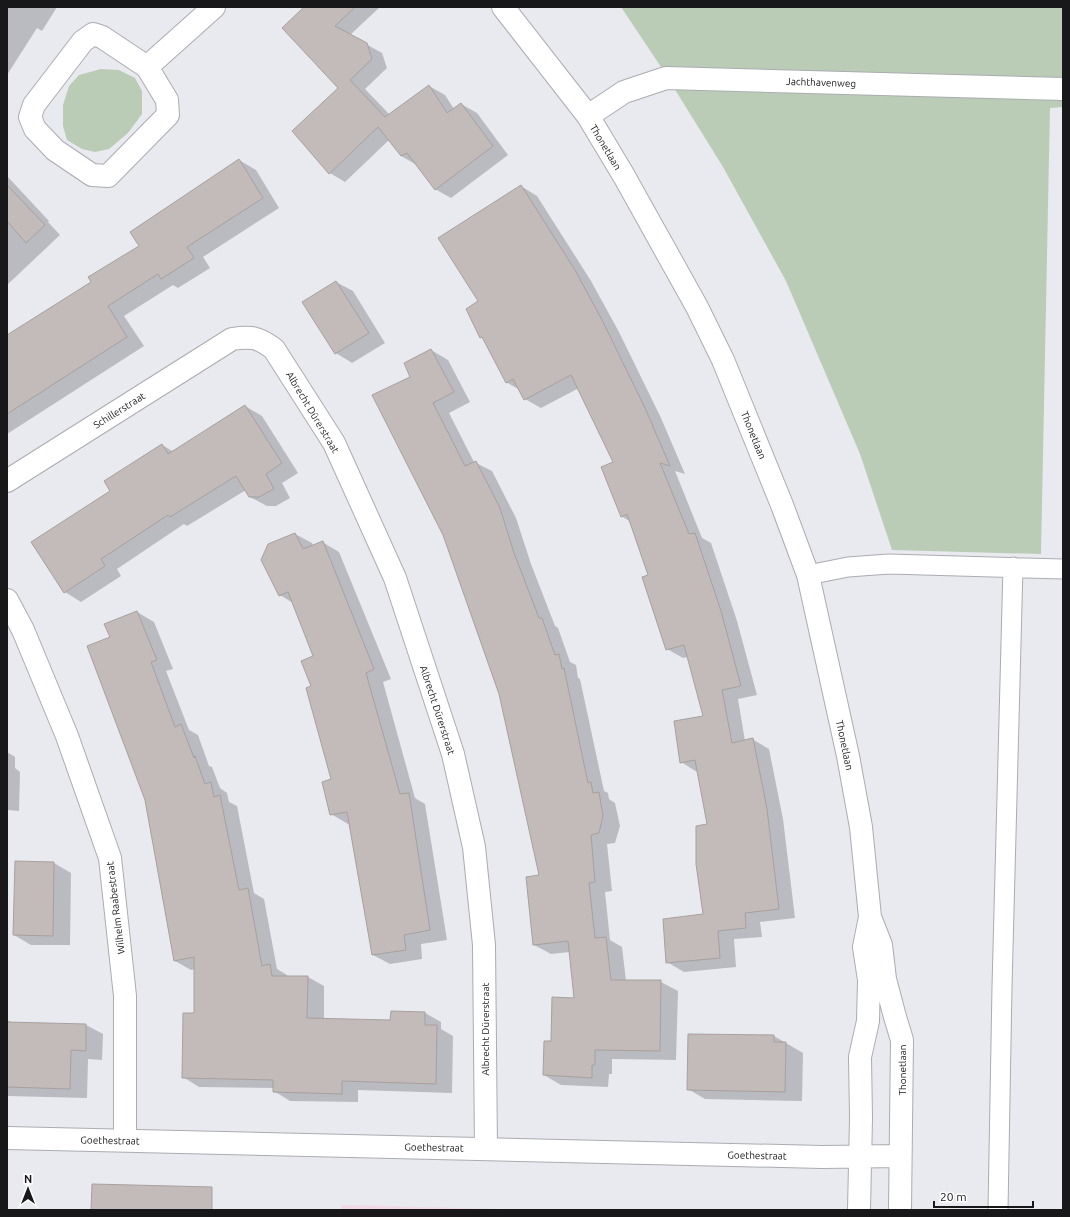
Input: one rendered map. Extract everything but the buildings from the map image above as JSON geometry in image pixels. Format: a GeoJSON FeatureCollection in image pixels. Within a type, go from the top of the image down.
{"type":"FeatureCollection","features":[{"type":"Feature","properties":{"kind":"street"},"geometry":{"type":"LineString","coordinates":[[147,67],[214,7]]}},
{"type":"Feature","properties":{"kind":"street","name":"Thonetlaan"},"geometry":{"type":"LineString","coordinates":[[503,7],[588,116],[624,176],[693,300],[723,360],[782,504],[808,575],[848,756],[861,827],[870,917],[881,945],[885,979],[902,1040],[900,1210]]}},
{"type":"Feature","properties":{"kind":"street"},"geometry":{"type":"LineString","coordinates":[[93,34],[102,37],[147,67],[167,100],[168,115],[108,176],[92,175],[55,150],[35,129],[30,117],[34,105],[83,41],[93,34]]}},
{"type":"Feature","properties":{"kind":"street","name":"Jachthavenweg"},"geometry":{"type":"LineString","coordinates":[[588,116],[624,92],[666,78],[1063,89]]}},
{"type":"Feature","properties":{"kind":"street","name":"Albrecht Dürerstraat"},"geometry":{"type":"LineString","coordinates":[[232,339],[249,336],[262,340],[274,349],[334,443],[394,578],[454,754],[474,847],[484,945],[486,1149]]}},
{"type":"Feature","properties":{"kind":"street","name":"Schillerstraat"},"geometry":{"type":"LineString","coordinates":[[7,481],[232,339]]}},
{"type":"Feature","properties":{"kind":"street","name":"Wilhelm Raabestraat"},"geometry":{"type":"LineString","coordinates":[[7,600],[23,630],[68,736],[110,858],[125,996],[125,1140]]}},
{"type":"Feature","properties":{"kind":"street","name":"Thonetlaan"},"geometry":{"type":"LineString","coordinates":[[859,1210],[860,1057],[868,1021],[869,980],[864,947],[870,917]]}},
{"type":"Feature","properties":{"kind":"street","name":"Goethestraat"},"geometry":{"type":"LineString","coordinates":[[7,1138],[860,1157]]}},
{"type":"Feature","properties":{"kind":"street"},"geometry":{"type":"LineString","coordinates":[[860,1157],[900,1156]]}},
{"type":"Feature","properties":{"kind":"lane"},"geometry":{"type":"LineString","coordinates":[[808,575],[848,567],[889,564],[1063,569]]}},
{"type":"Feature","properties":{"kind":"lane"},"geometry":{"type":"LineString","coordinates":[[998,1210],[1002,987],[1013,567]]}},
{"type":"Feature","properties":{"kind":"shaded area"},"geometry":{"type":"Polygon","coordinates":[[[341,1205],[544,1210],[341,1210],[341,1205]]]}},
{"type":"Feature","properties":{"kind":"green space"},"geometry":{"type":"Polygon","coordinates":[[[621,7],[1063,7],[1063,107],[1050,108],[1041,554],[892,550],[860,454],[786,281],[723,167],[661,67],[621,7]]]}},
{"type":"Feature","properties":{"kind":"green space"},"geometry":{"type":"Polygon","coordinates":[[[101,69],[119,70],[135,78],[142,91],[142,114],[128,133],[109,149],[95,152],[82,149],[67,140],[63,126],[63,105],[69,86],[79,75],[101,69]]]}}]}
